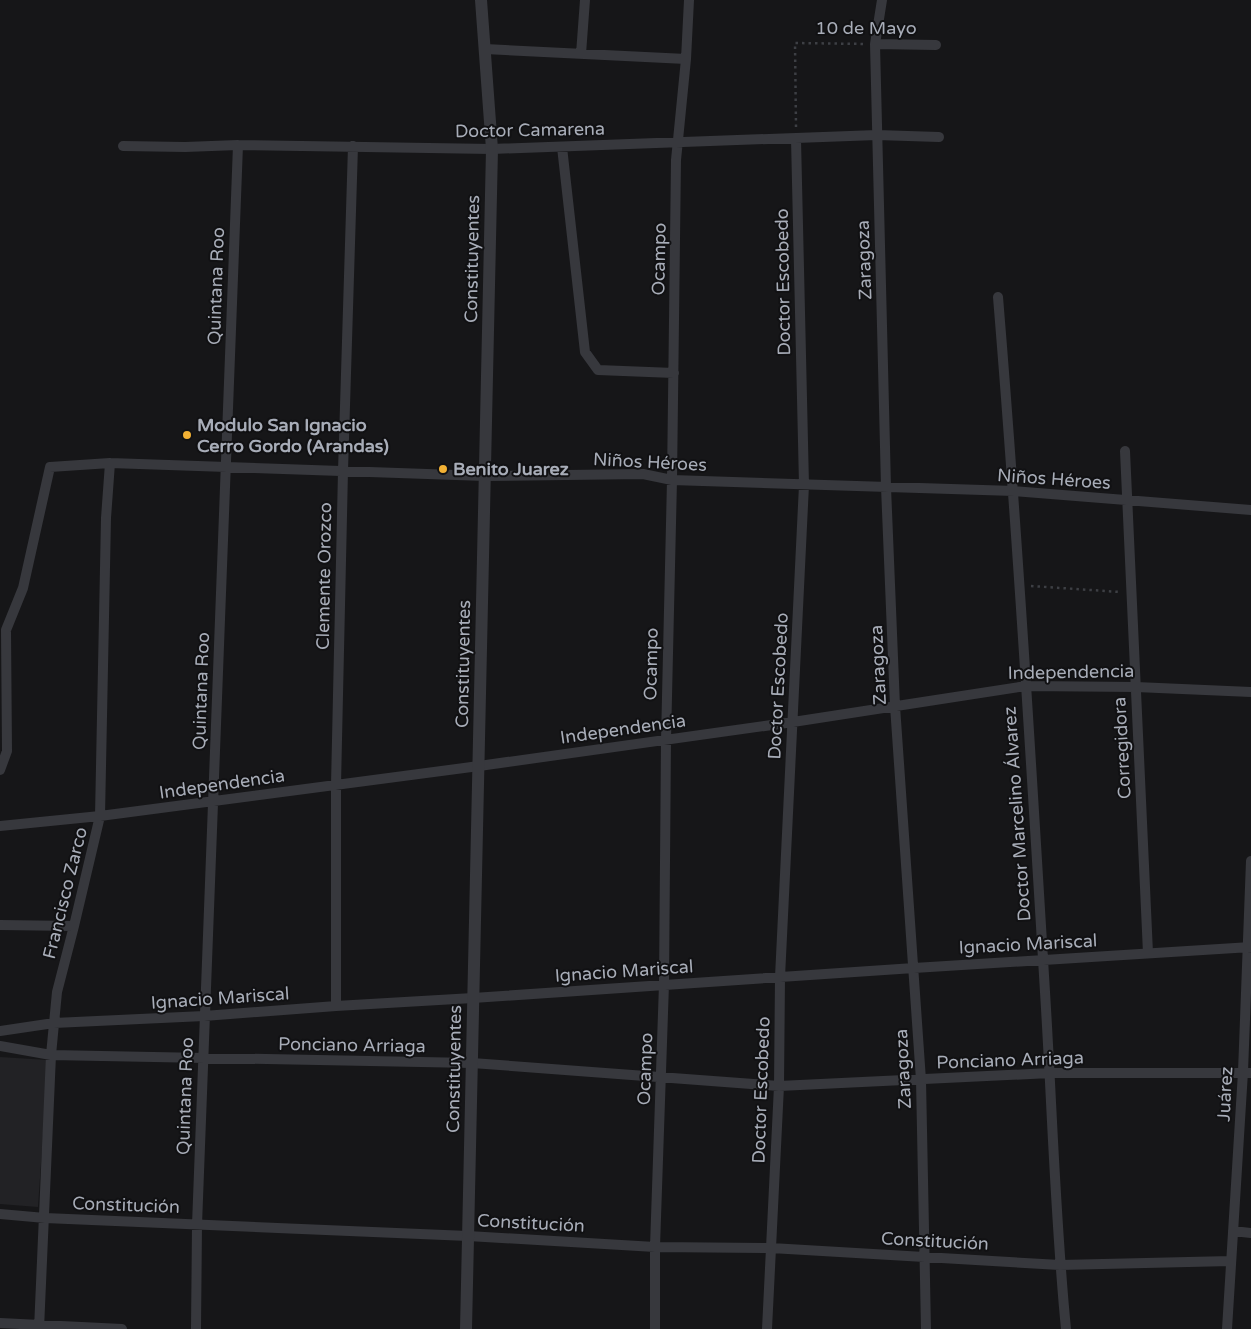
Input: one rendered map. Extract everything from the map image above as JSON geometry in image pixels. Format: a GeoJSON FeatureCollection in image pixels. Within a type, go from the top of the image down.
{"type":"FeatureCollection","features":[{"type":"Feature","properties":{"kind":"street","name":"Constituyentes"},"geometry":{"type":"LineString","coordinates":[[466,1329],[492,149],[481,0]]}},
{"type":"Feature","properties":{"kind":"street"},"geometry":{"type":"LineString","coordinates":[[581,54],[585,0]]}},
{"type":"Feature","properties":{"kind":"street","name":"Ocampo"},"geometry":{"type":"LineString","coordinates":[[655,1329],[655,1247],[664,984],[666,740],[678,143],[686,59],[689,0]]}},
{"type":"Feature","properties":{"kind":"street","name":"Zaragoza"},"geometry":{"type":"LineString","coordinates":[[882,0],[874,44],[886,487],[896,706],[921,1080],[926,1329]]}},
{"type":"Feature","properties":{"kind":"street","name":"10 de Mayo"},"geometry":{"type":"LineString","coordinates":[[874,44],[936,44]]}},
{"type":"Feature","properties":{"kind":"street"},"geometry":{"type":"LineString","coordinates":[[484,49],[686,59]]}},
{"type":"Feature","properties":{"kind":"street","name":"Doctor Camarena"},"geometry":{"type":"LineString","coordinates":[[122,146],[185,147],[238,144],[492,149],[877,135],[939,138]]}},
{"type":"Feature","properties":{"kind":"street","name":"Doctor Escobedo"},"geometry":{"type":"LineString","coordinates":[[766,1329],[779,1086],[780,976],[804,485],[796,139]]}},
{"type":"Feature","properties":{"kind":"street","name":"Quintana Roo"},"geometry":{"type":"LineString","coordinates":[[196,1329],[197,1224],[204,1016],[238,144]]}},
{"type":"Feature","properties":{"kind":"street","name":"Clemente Orozco"},"geometry":{"type":"LineString","coordinates":[[336,1006],[336,785],[353,146]]}},
{"type":"Feature","properties":{"kind":"street"},"geometry":{"type":"LineString","coordinates":[[562,147],[585,352],[598,370],[674,373]]}},
{"type":"Feature","properties":{"kind":"street","name":"Doctor Marcelino Álvarez"},"geometry":{"type":"LineString","coordinates":[[998,297],[1014,491],[1060,1265],[1066,1329]]}},
{"type":"Feature","properties":{"kind":"street","name":"Corregidora"},"geometry":{"type":"LineString","coordinates":[[1125,451],[1148,953]]}},
{"type":"Feature","properties":{"kind":"street","name":"Niños Héroes"},"geometry":{"type":"LineString","coordinates":[[3,630],[23,588],[50,467],[110,463],[485,476],[643,474],[672,480],[1014,491],[1251,510]]}},
{"type":"Feature","properties":{"kind":"street","name":"Francisco Zarco"},"geometry":{"type":"LineString","coordinates":[[39,1327],[51,1055],[57,992],[100,816],[106,518],[110,463]]}},
{"type":"Feature","properties":{"kind":"street"},"geometry":{"type":"LineString","coordinates":[[0,770],[6,751],[3,630]]}},
{"type":"Feature","properties":{"kind":"street","name":"Independencia"},"geometry":{"type":"LineString","coordinates":[[0,826],[213,802],[478,766],[793,722],[1026,686],[1136,687],[1251,692]]}},
{"type":"Feature","properties":{"kind":"street","name":"Juárez"},"geometry":{"type":"LineString","coordinates":[[1228,1329],[1233,1231],[1247,1073],[1251,861]]}},
{"type":"Feature","properties":{"kind":"street"},"geometry":{"type":"LineString","coordinates":[[0,925],[74,926]]}},
{"type":"Feature","properties":{"kind":"street","name":"Ignacio Mariscal"},"geometry":{"type":"LineString","coordinates":[[0,1031],[54,1023],[204,1016],[780,976],[1249,947]]}},
{"type":"Feature","properties":{"kind":"street","name":"Ponciano Arriaga"},"geometry":{"type":"LineString","coordinates":[[0,1046],[51,1055],[472,1063],[779,1086],[1050,1073],[1247,1073]]}},
{"type":"Feature","properties":{"kind":"street","name":"Constitución"},"geometry":{"type":"LineString","coordinates":[[0,1214],[45,1218],[468,1236],[655,1247],[771,1248],[1060,1265],[1231,1261]]}},
{"type":"Feature","properties":{"kind":"street"},"geometry":{"type":"LineString","coordinates":[[1233,1231],[1251,1232]]}},
{"type":"Feature","properties":{"kind":"street"},"geometry":{"type":"LineString","coordinates":[[0,1323],[39,1327],[122,1329]]}},
{"type":"Feature","properties":{"kind":"path","name":"10 de Mayo"},"geometry":{"type":"LineString","coordinates":[[796,139],[795,43],[874,44]]}},
{"type":"Feature","properties":{"kind":"path"},"geometry":{"type":"LineString","coordinates":[[1020,585],[1132,593]]}},
{"type":"Feature","properties":{"kind":"shaded area"},"geometry":{"type":"Polygon","coordinates":[[[0,1057],[48,1060],[38,1207],[0,1204],[0,1057]]]}},
{"type":"Feature","properties":{"kind":"place","name":"Modulo San Ignacio Cerro Gordo (Arandas)"},"geometry":{"type":"Point","coordinates":[187,435]}},
{"type":"Feature","properties":{"kind":"place","name":"Benito Juarez"},"geometry":{"type":"Point","coordinates":[443,469]}}]}
